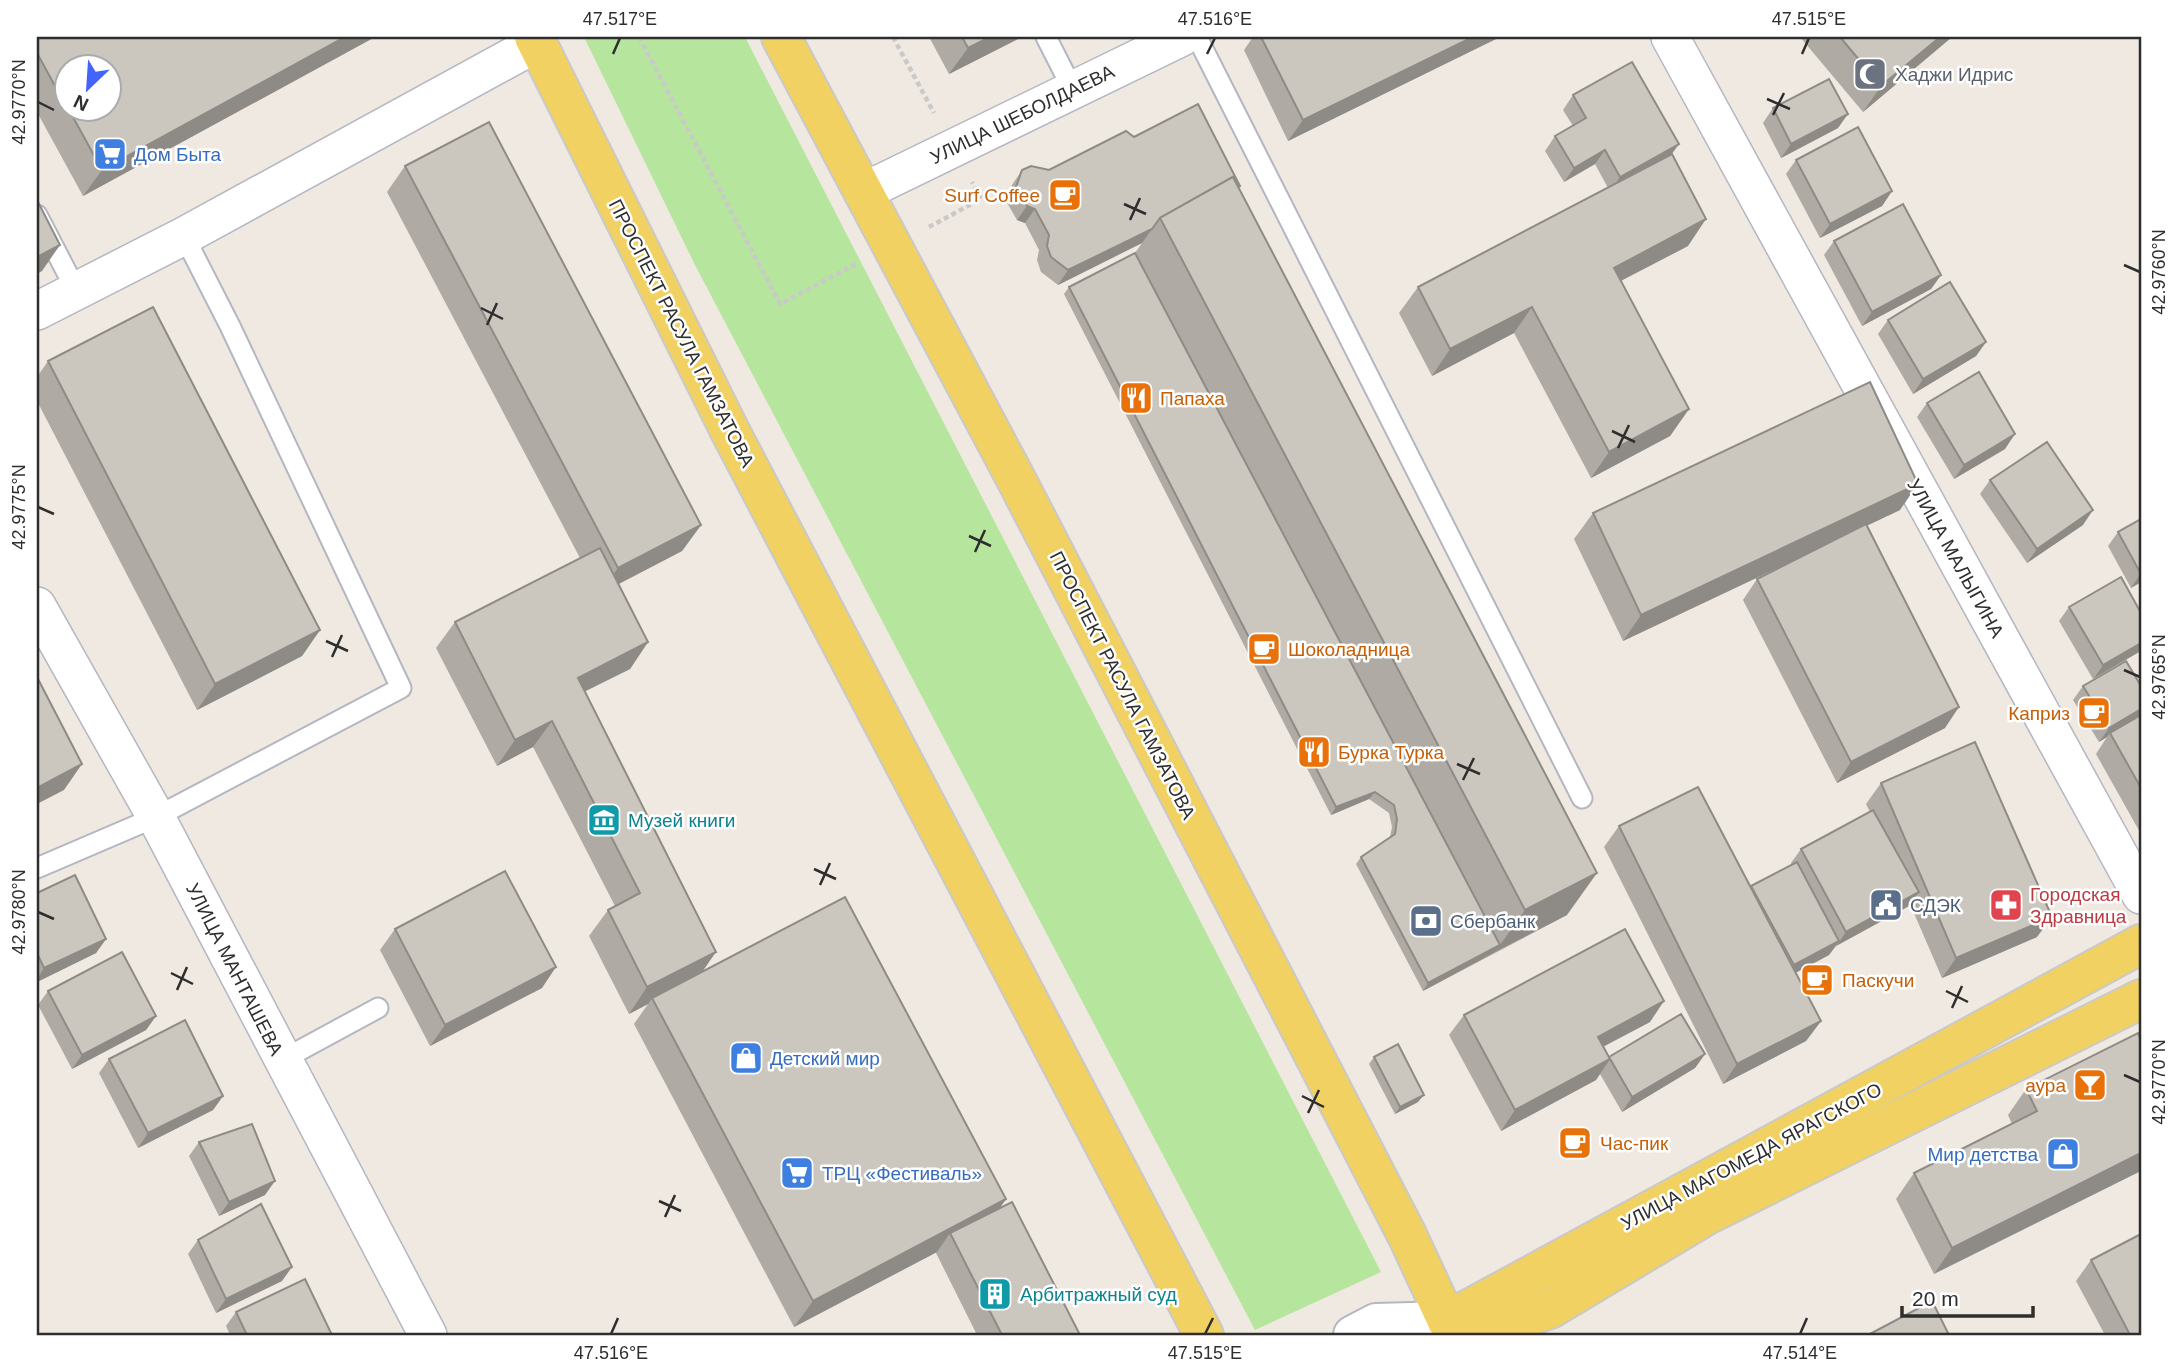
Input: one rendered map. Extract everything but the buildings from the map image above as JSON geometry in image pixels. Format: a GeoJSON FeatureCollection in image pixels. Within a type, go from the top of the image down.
{"type":"FeatureCollection","features":[{"type":"Feature","properties":{"kind":"main road","name":"ПРОСПЕКТ РАСУЛА ГАМЗАТОВА"},"geometry":{"type":"LineString","coordinates":[[781,37],[1407,1235],[1460,1330]]}},
{"type":"Feature","properties":{"kind":"main road","name":"ПРОСПЕКТ РАСУЛА ГАМЗАТОВА"},"geometry":{"type":"LineString","coordinates":[[535,40],[732,435],[1204,1335]]}},
{"type":"Feature","properties":{"kind":"main road","name":"УЛИЦА МАГОМЕДА ЯРАГСКОГО"},"geometry":{"type":"LineString","coordinates":[[1460,1330],[2141,944]]}},
{"type":"Feature","properties":{"kind":"main road","name":"УЛИЦА МАГОМЕДА ЯРАГСКОГО"},"geometry":{"type":"LineString","coordinates":[[1353,1335],[1376,1323],[1460,1330],[1550,1309],[1707,1215],[2141,999]]}},
{"type":"Feature","properties":{"kind":"street","name":"УЛИЦА ШЕБОЛДАЕВА"},"geometry":{"type":"LineString","coordinates":[[863,192],[1182,37]]}},
{"type":"Feature","properties":{"kind":"street","name":"УЛИЦА МАЛЫГИНА"},"geometry":{"type":"LineString","coordinates":[[1670,37],[2141,895]]}},
{"type":"Feature","properties":{"kind":"street"},"geometry":{"type":"LineString","coordinates":[[37,311],[184,236],[535,40]]}},
{"type":"Feature","properties":{"kind":"street","name":"УЛИЦА МАНТАШЕВА"},"geometry":{"type":"LineString","coordinates":[[37,606],[156,817],[428,1335]]}},
{"type":"Feature","properties":{"kind":"lane"},"geometry":{"type":"LineString","coordinates":[[1046,37],[1073,90]]}},
{"type":"Feature","properties":{"kind":"lane"},"geometry":{"type":"LineString","coordinates":[[1197,37],[1582,798]]}},
{"type":"Feature","properties":{"kind":"lane"},"geometry":{"type":"LineString","coordinates":[[37,215],[76,290]]}},
{"type":"Feature","properties":{"kind":"lane"},"geometry":{"type":"LineString","coordinates":[[37,868],[156,817],[401,688],[230,326],[184,236]]}},
{"type":"Feature","properties":{"kind":"lane"},"geometry":{"type":"LineString","coordinates":[[282,1060],[378,1008]]}},
{"type":"Feature","properties":{"kind":"path"},"geometry":{"type":"LineString","coordinates":[[639,37],[779,304],[981,200]]}},
{"type":"Feature","properties":{"kind":"green space"},"geometry":{"type":"Polygon","coordinates":[[[584,37],[745,37],[1381,1272],[1255,1330],[695,265],[584,37]]]}},
{"type":"Feature","properties":{"kind":"place","name":"Хаджи Идрис"},"geometry":{"type":"Point","coordinates":[1870,74]}},
{"type":"Feature","properties":{"kind":"place","name":"Дом Быта"},"geometry":{"type":"Point","coordinates":[110,154]}},
{"type":"Feature","properties":{"kind":"place","name":"Surf Coffee"},"geometry":{"type":"Point","coordinates":[1065,195]}},
{"type":"Feature","properties":{"kind":"place","name":"Папаха"},"geometry":{"type":"Point","coordinates":[1136,398]}},
{"type":"Feature","properties":{"kind":"place","name":"Шоколадница"},"geometry":{"type":"Point","coordinates":[1264,649]}},
{"type":"Feature","properties":{"kind":"place","name":"Каприз"},"geometry":{"type":"Point","coordinates":[2094,713]}},
{"type":"Feature","properties":{"kind":"place","name":"Бурка Турка"},"geometry":{"type":"Point","coordinates":[1314,752]}},
{"type":"Feature","properties":{"kind":"place","name":"Музей книги"},"geometry":{"type":"Point","coordinates":[604,820]}},
{"type":"Feature","properties":{"kind":"place","name":"СДЭК"},"geometry":{"type":"Point","coordinates":[1886,905]}},
{"type":"Feature","properties":{"kind":"place","name":"Городская Здравница"},"geometry":{"type":"Point","coordinates":[2006,905]}},
{"type":"Feature","properties":{"kind":"place","name":"Сбербанк"},"geometry":{"type":"Point","coordinates":[1426,921]}},
{"type":"Feature","properties":{"kind":"place","name":"Паскучи"},"geometry":{"type":"Point","coordinates":[1817,980]}},
{"type":"Feature","properties":{"kind":"place","name":"Детский мир"},"geometry":{"type":"Point","coordinates":[746,1058]}},
{"type":"Feature","properties":{"kind":"place","name":"аура"},"geometry":{"type":"Point","coordinates":[2090,1085]}},
{"type":"Feature","properties":{"kind":"place","name":"Час-пик"},"geometry":{"type":"Point","coordinates":[1575,1143]}},
{"type":"Feature","properties":{"kind":"place","name":"Мир детства"},"geometry":{"type":"Point","coordinates":[2063,1154]}},
{"type":"Feature","properties":{"kind":"place","name":"ТРЦ «Фестиваль»"},"geometry":{"type":"Point","coordinates":[797,1173]}},
{"type":"Feature","properties":{"kind":"place","name":"Арбитражный суд"},"geometry":{"type":"Point","coordinates":[995,1294]}}]}
